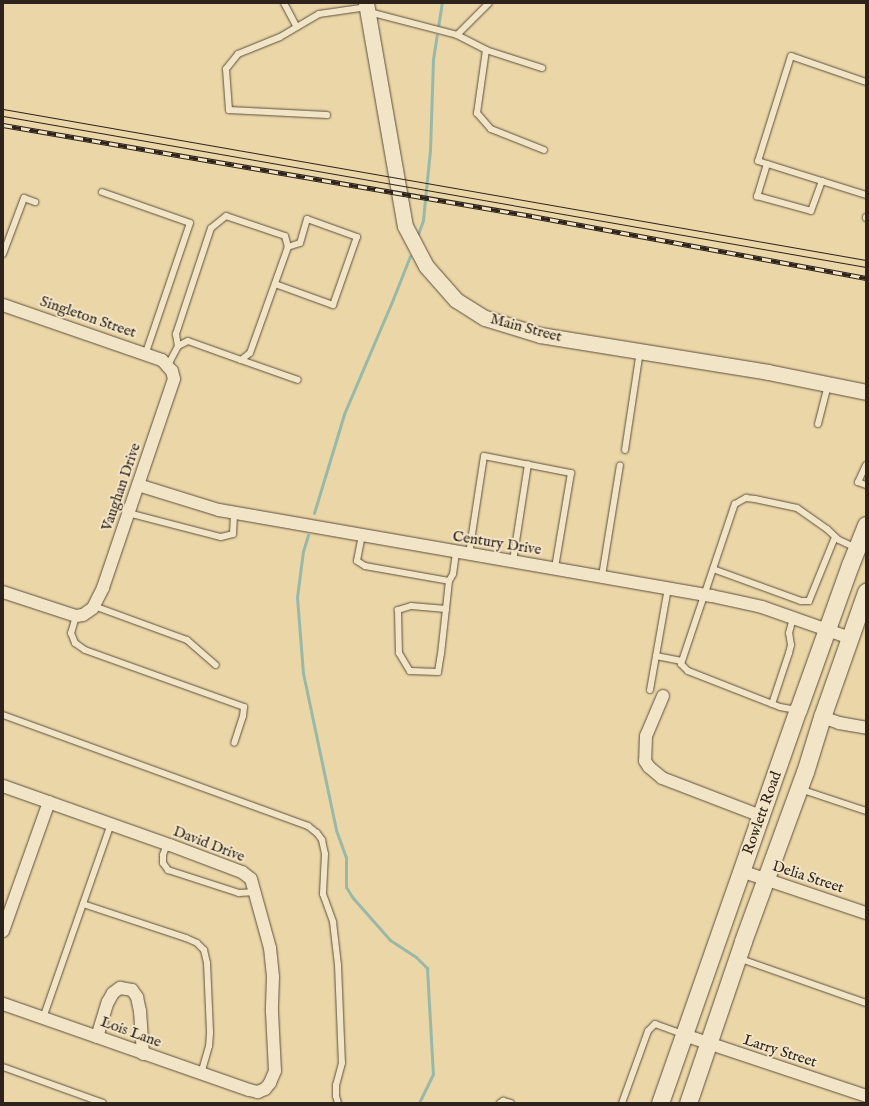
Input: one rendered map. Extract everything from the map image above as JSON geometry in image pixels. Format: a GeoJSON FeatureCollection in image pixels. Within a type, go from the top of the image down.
{"type":"FeatureCollection","features":[{"type":"Feature","properties":{"kind":"main road","name":"Rowlett Road"},"geometry":{"type":"LineString","coordinates":[[660,1103],[827,630],[861,551],[866,525]]}},
{"type":"Feature","properties":{"kind":"main road","name":"Rowlett Road"},"geometry":{"type":"LineString","coordinates":[[688,1103],[737,958],[799,789],[822,717],[866,592]]}},
{"type":"Feature","properties":{"kind":"street","name":"Main Street"},"geometry":{"type":"LineString","coordinates":[[367,7],[406,226],[418,253],[432,275],[456,300],[486,318],[540,335],[768,372],[866,392]]}},
{"type":"Feature","properties":{"kind":"street","name":"Singleton Street"},"geometry":{"type":"LineString","coordinates":[[3,305],[165,362]]}},
{"type":"Feature","properties":{"kind":"street","name":"Vaughan Drive"},"geometry":{"type":"LineString","coordinates":[[94,606],[102,588],[173,388],[174,380],[172,371],[165,362]]}},
{"type":"Feature","properties":{"kind":"street","name":"Century Drive"},"geometry":{"type":"LineString","coordinates":[[138,485],[179,499],[234,513],[704,594],[762,607],[850,638]]}},
{"type":"Feature","properties":{"kind":"street"},"geometry":{"type":"LineString","coordinates":[[4,594],[76,616],[83,616],[94,606]]}},
{"type":"Feature","properties":{"kind":"street"},"geometry":{"type":"LineString","coordinates":[[662,696],[646,736],[644,747],[645,761],[649,767],[662,778],[761,816]]}},
{"type":"Feature","properties":{"kind":"street"},"geometry":{"type":"LineString","coordinates":[[822,717],[839,723],[866,728]]}},
{"type":"Feature","properties":{"kind":"street","name":"David Drive"},"geometry":{"type":"LineString","coordinates":[[3,786],[242,872],[251,879],[256,892],[270,948],[273,977],[272,1012],[276,1064],[270,1083],[265,1089],[258,1092],[249,1090]]}},
{"type":"Feature","properties":{"kind":"street"},"geometry":{"type":"LineString","coordinates":[[3,931],[49,802]]}},
{"type":"Feature","properties":{"kind":"street","name":"Delia Street"},"geometry":{"type":"LineString","coordinates":[[741,871],[866,913]]}},
{"type":"Feature","properties":{"kind":"street"},"geometry":{"type":"LineString","coordinates":[[97,1037],[108,1002],[113,993],[120,988],[132,990],[137,996],[140,1010],[143,1054]]}},
{"type":"Feature","properties":{"kind":"street","name":"Lois Lane"},"geometry":{"type":"LineString","coordinates":[[3,1004],[249,1090]]}},
{"type":"Feature","properties":{"kind":"street","name":"Larry Street"},"geometry":{"type":"LineString","coordinates":[[684,1035],[866,1096]]}},
{"type":"Feature","properties":{"kind":"lane"},"geometry":{"type":"LineString","coordinates":[[284,3],[297,27]]}},
{"type":"Feature","properties":{"kind":"lane"},"geometry":{"type":"LineString","coordinates":[[456,35],[489,3]]}},
{"type":"Feature","properties":{"kind":"lane"},"geometry":{"type":"LineString","coordinates":[[327,115],[229,110],[226,69],[238,54],[280,37],[319,14],[367,7],[456,35],[486,50],[542,68]]}},
{"type":"Feature","properties":{"kind":"lane"},"geometry":{"type":"LineString","coordinates":[[486,50],[477,113],[491,129],[544,150]]}},
{"type":"Feature","properties":{"kind":"lane"},"geometry":{"type":"LineString","coordinates":[[866,82],[791,56],[758,161],[866,194]]}},
{"type":"Feature","properties":{"kind":"lane"},"geometry":{"type":"LineString","coordinates":[[767,164],[757,196],[811,211],[822,181]]}},
{"type":"Feature","properties":{"kind":"lane"},"geometry":{"type":"LineString","coordinates":[[102,192],[190,223],[145,355]]}},
{"type":"Feature","properties":{"kind":"lane"},"geometry":{"type":"LineString","coordinates":[[3,254],[24,198],[35,202]]}},
{"type":"Feature","properties":{"kind":"lane"},"geometry":{"type":"LineString","coordinates":[[178,346],[176,334],[211,228],[226,216],[285,236],[288,246],[250,354],[241,360]]}},
{"type":"Feature","properties":{"kind":"lane"},"geometry":{"type":"LineString","coordinates":[[275,284],[333,305],[357,236],[307,219],[300,243],[288,246]]}},
{"type":"Feature","properties":{"kind":"lane"},"geometry":{"type":"LineString","coordinates":[[165,362],[178,346],[188,341],[298,380]]}},
{"type":"Feature","properties":{"kind":"lane"},"geometry":{"type":"LineString","coordinates":[[625,450],[640,351]]}},
{"type":"Feature","properties":{"kind":"lane"},"geometry":{"type":"LineString","coordinates":[[818,424],[828,385]]}},
{"type":"Feature","properties":{"kind":"lane"},"geometry":{"type":"LineString","coordinates":[[469,554],[484,456],[571,473],[555,568]]}},
{"type":"Feature","properties":{"kind":"lane"},"geometry":{"type":"LineString","coordinates":[[513,561],[528,464]]}},
{"type":"Feature","properties":{"kind":"lane"},"geometry":{"type":"LineString","coordinates":[[602,576],[620,465]]}},
{"type":"Feature","properties":{"kind":"lane"},"geometry":{"type":"LineString","coordinates":[[866,465],[858,482],[866,484]]}},
{"type":"Feature","properties":{"kind":"lane"},"geometry":{"type":"LineString","coordinates":[[798,710],[790,710],[772,704],[688,671],[681,664],[735,504],[746,498],[797,508],[835,537],[861,551]]}},
{"type":"Feature","properties":{"kind":"lane"},"geometry":{"type":"LineString","coordinates":[[128,513],[221,537],[234,534],[234,513]]}},
{"type":"Feature","properties":{"kind":"lane"},"geometry":{"type":"LineString","coordinates":[[362,535],[357,561],[365,566],[449,581]]}},
{"type":"Feature","properties":{"kind":"lane"},"geometry":{"type":"LineString","coordinates":[[713,569],[801,601],[809,601],[835,537]]}},
{"type":"Feature","properties":{"kind":"lane"},"geometry":{"type":"LineString","coordinates":[[446,609],[411,606],[398,610],[399,653],[410,671],[438,672],[446,609],[449,581],[453,574],[456,552]]}},
{"type":"Feature","properties":{"kind":"lane"},"geometry":{"type":"LineString","coordinates":[[650,690],[668,587]]}},
{"type":"Feature","properties":{"kind":"lane"},"geometry":{"type":"LineString","coordinates":[[94,606],[187,640],[216,665]]}},
{"type":"Feature","properties":{"kind":"lane"},"geometry":{"type":"LineString","coordinates":[[76,616],[71,633],[75,643],[85,650],[244,707],[243,716],[234,743]]}},
{"type":"Feature","properties":{"kind":"lane"},"geometry":{"type":"LineString","coordinates":[[772,704],[791,645],[789,633],[793,618]]}},
{"type":"Feature","properties":{"kind":"lane"},"geometry":{"type":"LineString","coordinates":[[656,656],[681,661]]}},
{"type":"Feature","properties":{"kind":"lane"},"geometry":{"type":"LineString","coordinates":[[3,715],[308,826],[317,833],[322,840],[325,854],[323,894],[332,922],[338,965],[342,1063],[336,1085],[336,1096],[338,1103]]}},
{"type":"Feature","properties":{"kind":"lane"},"geometry":{"type":"LineString","coordinates":[[799,789],[866,811]]}},
{"type":"Feature","properties":{"kind":"lane"},"geometry":{"type":"LineString","coordinates":[[43,1018],[111,824]]}},
{"type":"Feature","properties":{"kind":"lane"},"geometry":{"type":"LineString","coordinates":[[167,844],[163,855],[163,863],[168,870],[239,893],[256,892]]}},
{"type":"Feature","properties":{"kind":"lane"},"geometry":{"type":"LineString","coordinates":[[83,904],[186,938],[197,943],[204,950],[207,963],[210,1033],[209,1046],[201,1074]]}},
{"type":"Feature","properties":{"kind":"lane"},"geometry":{"type":"LineString","coordinates":[[737,958],[866,1003]]}},
{"type":"Feature","properties":{"kind":"lane"},"geometry":{"type":"LineString","coordinates":[[622,1103],[648,1031],[655,1024],[684,1035]]}},
{"type":"Feature","properties":{"kind":"lane"},"geometry":{"type":"LineString","coordinates":[[3,1067],[103,1103]]}},
{"type":"Feature","properties":{"kind":"lane"},"geometry":{"type":"LineString","coordinates":[[500,1103],[503,1101],[511,1103]]}},
{"type":"Feature","properties":{"kind":"waterway"},"geometry":{"type":"LineString","coordinates":[[438,27],[442,3]]}},
{"type":"Feature","properties":{"kind":"waterway"},"geometry":{"type":"LineString","coordinates":[[418,234],[423,220],[430,150],[433,59],[437,35]]}},
{"type":"Feature","properties":{"kind":"waterway"},"geometry":{"type":"LineString","coordinates":[[314,513],[344,414],[410,256]]}},
{"type":"Feature","properties":{"kind":"waterway"},"geometry":{"type":"LineString","coordinates":[[308,535],[303,551],[297,597],[303,673],[336,830],[346,857],[346,887],[353,898],[390,940],[416,957],[427,968],[433,1074],[419,1103]]}},
{"type":"Feature","properties":{"kind":"tram line"},"geometry":{"type":"LineString","coordinates":[[3,109],[866,260]]}},
{"type":"Feature","properties":{"kind":"tram line"},"geometry":{"type":"LineString","coordinates":[[3,116],[866,267]]}},
{"type":"Feature","properties":{"kind":"railway"},"geometry":{"type":"LineString","coordinates":[[3,125],[532,216],[866,278]]}}]}
